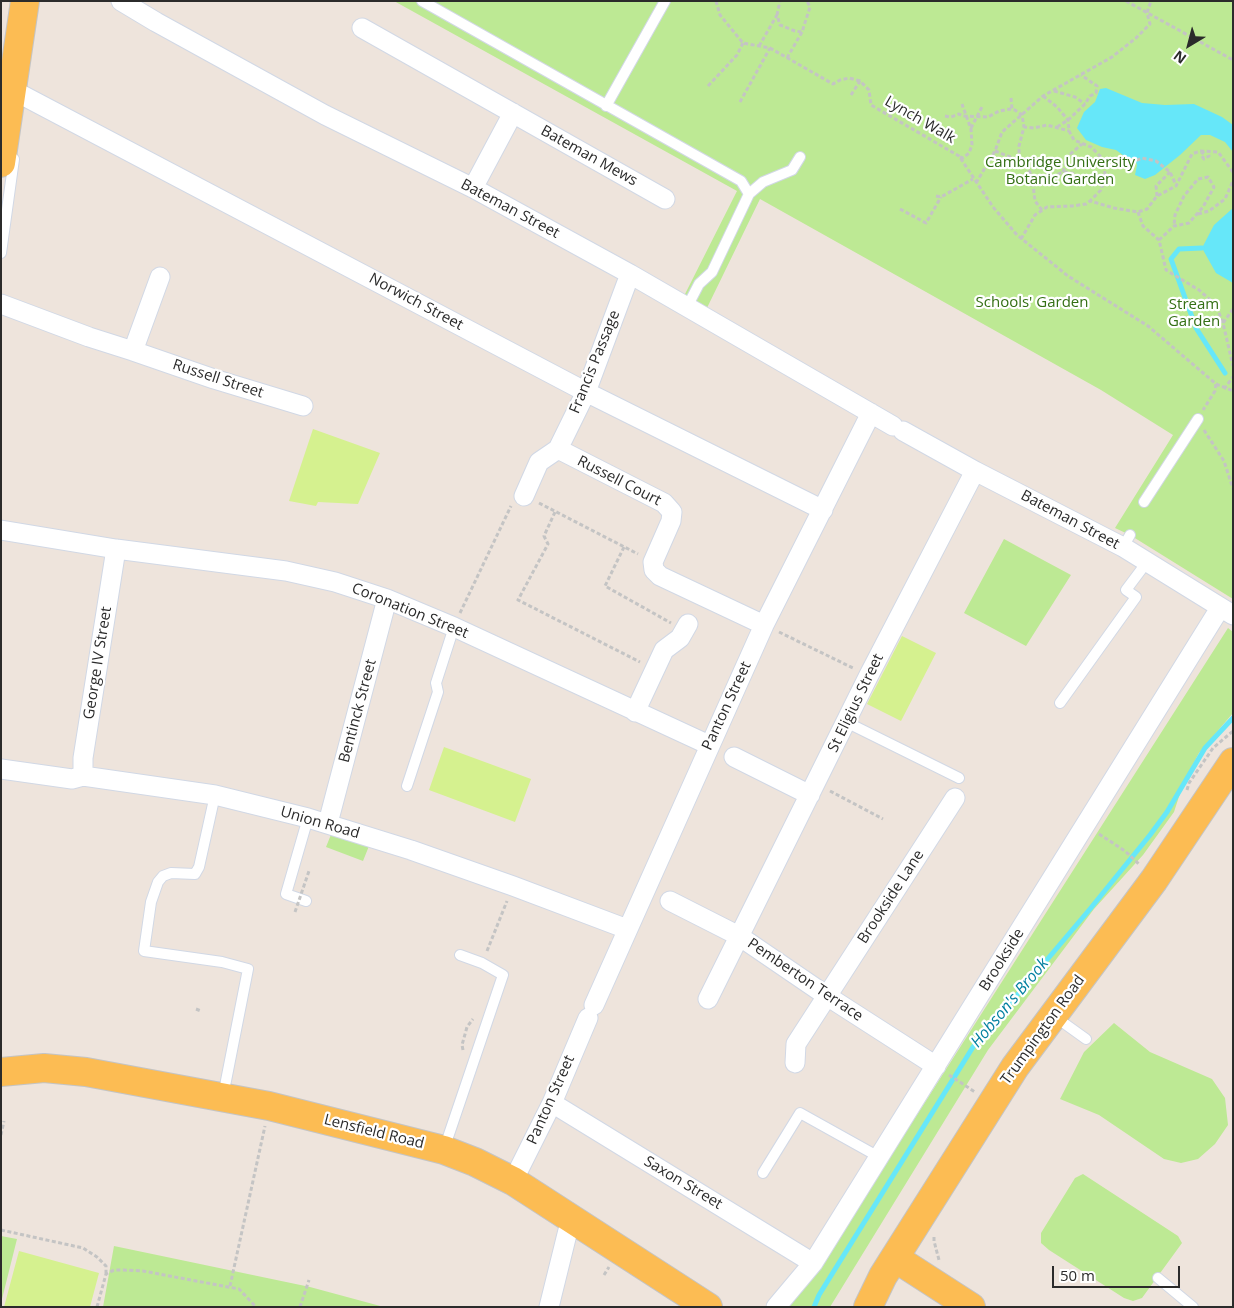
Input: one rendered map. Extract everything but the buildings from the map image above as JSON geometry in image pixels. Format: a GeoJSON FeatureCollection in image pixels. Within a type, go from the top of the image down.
{"type":"FeatureCollection","features":[{"type":"Feature","properties":{"kind":"main road"},"geometry":{"type":"LineString","coordinates":[[8,157],[25,2]]}},
{"type":"Feature","properties":{"kind":"main road","name":"Trumpington Road"},"geometry":{"type":"LineString","coordinates":[[868,1307],[883,1276],[1015,1067],[1154,880],[1233,762]]}},
{"type":"Feature","properties":{"kind":"main road","name":"Lensfield Road"},"geometry":{"type":"LineString","coordinates":[[1,1072],[44,1068],[86,1072],[269,1106],[444,1150],[475,1162],[513,1181],[708,1307]]}},
{"type":"Feature","properties":{"kind":"main road"},"geometry":{"type":"LineString","coordinates":[[895,1258],[971,1307]]}},
{"type":"Feature","properties":{"kind":"street","name":"Bateman Street"},"geometry":{"type":"LineString","coordinates":[[121,1],[325,115],[473,188],[630,274],[871,414],[975,471],[1126,541],[1147,562],[1227,612]]}},
{"type":"Feature","properties":{"kind":"street","name":"Bateman Mews"},"geometry":{"type":"LineString","coordinates":[[362,28],[665,199]]}},
{"type":"Feature","properties":{"kind":"street","name":"Norwich Street"},"geometry":{"type":"LineString","coordinates":[[14,95],[586,392],[823,510]]}},
{"type":"Feature","properties":{"kind":"street"},"geometry":{"type":"LineString","coordinates":[[473,188],[513,113]]}},
{"type":"Feature","properties":{"kind":"street","name":"Francis Passage"},"geometry":{"type":"LineString","coordinates":[[558,449],[586,392],[630,274]]}},
{"type":"Feature","properties":{"kind":"street"},"geometry":{"type":"LineString","coordinates":[[133,351],[160,277]]}},
{"type":"Feature","properties":{"kind":"street","name":"Russell Street"},"geometry":{"type":"LineString","coordinates":[[1,304],[89,337],[302,406]]}},
{"type":"Feature","properties":{"kind":"street","name":"Panton Street"},"geometry":{"type":"LineString","coordinates":[[513,1181],[552,1103],[627,929],[764,625],[871,414]]}},
{"type":"Feature","properties":{"kind":"street"},"geometry":{"type":"LineString","coordinates":[[524,496],[539,462],[558,449]]}},
{"type":"Feature","properties":{"kind":"street","name":"Russell Court"},"geometry":{"type":"LineString","coordinates":[[558,449],[664,503],[672,512],[671,521],[653,562]]}},
{"type":"Feature","properties":{"kind":"street","name":"St Eligius Street"},"geometry":{"type":"LineString","coordinates":[[708,999],[869,675],[975,471]]}},
{"type":"Feature","properties":{"kind":"street","name":"Coronation Street"},"geometry":{"type":"LineString","coordinates":[[1,530],[116,549],[286,571],[335,582],[387,599],[454,627],[709,745]]}},
{"type":"Feature","properties":{"kind":"street","name":"George IV Street"},"geometry":{"type":"LineString","coordinates":[[83,776],[83,758],[116,549]]}},
{"type":"Feature","properties":{"kind":"street"},"geometry":{"type":"LineString","coordinates":[[653,562],[654,570],[660,576],[764,625]]}},
{"type":"Feature","properties":{"kind":"street","name":"Bentinck Street"},"geometry":{"type":"LineString","coordinates":[[328,823],[387,599]]}},
{"type":"Feature","properties":{"kind":"street","name":"Brookside"},"geometry":{"type":"LineString","coordinates":[[776,1307],[813,1263],[879,1157],[942,1070],[1086,825],[1227,612]]}},
{"type":"Feature","properties":{"kind":"street"},"geometry":{"type":"LineString","coordinates":[[635,712],[664,650],[680,638],[686,627]]}},
{"type":"Feature","properties":{"kind":"street"},"geometry":{"type":"LineString","coordinates":[[734,757],[813,790]]}},
{"type":"Feature","properties":{"kind":"street","name":"Union Road"},"geometry":{"type":"LineString","coordinates":[[1,769],[72,779],[83,776],[215,795],[328,823],[513,886],[627,929]]}},
{"type":"Feature","properties":{"kind":"street","name":"Brookside Lane"},"geometry":{"type":"LineString","coordinates":[[795,1063],[796,1044],[955,798]]}},
{"type":"Feature","properties":{"kind":"street","name":"Pemberton Terrace"},"geometry":{"type":"LineString","coordinates":[[670,900],[739,936],[827,996],[942,1070]]}},
{"type":"Feature","properties":{"kind":"street","name":"Saxon Street"},"geometry":{"type":"LineString","coordinates":[[552,1103],[813,1263]]}},
{"type":"Feature","properties":{"kind":"street"},"geometry":{"type":"LineString","coordinates":[[549,1307],[571,1218]]}},
{"type":"Feature","properties":{"kind":"lane"},"geometry":{"type":"LineString","coordinates":[[606,106],[665,1]]}},
{"type":"Feature","properties":{"kind":"lane"},"geometry":{"type":"LineString","coordinates":[[429,3],[606,106],[741,181],[749,194]]}},
{"type":"Feature","properties":{"kind":"lane"},"geometry":{"type":"LineString","coordinates":[[1,253],[8,157]]}},
{"type":"Feature","properties":{"kind":"lane"},"geometry":{"type":"LineString","coordinates":[[687,307],[699,284],[712,272],[749,194],[763,182],[792,170],[800,157]]}},
{"type":"Feature","properties":{"kind":"lane"},"geometry":{"type":"LineString","coordinates":[[1144,502],[1198,419]]}},
{"type":"Feature","properties":{"kind":"lane"},"geometry":{"type":"LineString","coordinates":[[1060,703],[1136,597],[1126,590],[1147,562]]}},
{"type":"Feature","properties":{"kind":"lane"},"geometry":{"type":"LineString","coordinates":[[408,786],[438,692],[436,682],[454,627]]}},
{"type":"Feature","properties":{"kind":"lane"},"geometry":{"type":"LineString","coordinates":[[846,722],[959,778]]}},
{"type":"Feature","properties":{"kind":"lane"},"geometry":{"type":"LineString","coordinates":[[215,795],[199,867],[195,874],[171,873],[163,876],[158,882],[151,902],[144,951],[222,962],[248,969],[223,1097]]}},
{"type":"Feature","properties":{"kind":"lane"},"geometry":{"type":"LineString","coordinates":[[306,901],[286,894],[308,818]]}},
{"type":"Feature","properties":{"kind":"lane"},"geometry":{"type":"LineString","coordinates":[[444,1150],[503,975],[482,963],[460,955]]}},
{"type":"Feature","properties":{"kind":"lane"},"geometry":{"type":"LineString","coordinates":[[1053,1015],[1086,1039]]}},
{"type":"Feature","properties":{"kind":"lane"},"geometry":{"type":"LineString","coordinates":[[763,1173],[800,1112],[879,1157]]}},
{"type":"Feature","properties":{"kind":"lane"},"geometry":{"type":"LineString","coordinates":[[1158,1278],[1192,1307]]}},
{"type":"Feature","properties":{"kind":"path"},"geometry":{"type":"LineString","coordinates":[[716,1],[720,16],[743,43],[770,48],[833,84],[849,78],[860,82],[851,95]]}},
{"type":"Feature","properties":{"kind":"path"},"geometry":{"type":"LineString","coordinates":[[759,46],[776,15],[780,1]]}},
{"type":"Feature","properties":{"kind":"path"},"geometry":{"type":"LineString","coordinates":[[787,58],[802,32],[810,7],[807,1]]}},
{"type":"Feature","properties":{"kind":"path"},"geometry":{"type":"LineString","coordinates":[[1126,1],[1233,60]]}},
{"type":"Feature","properties":{"kind":"path"},"geometry":{"type":"LineString","coordinates":[[976,183],[995,151],[1002,132],[1043,96],[1112,57],[1136,38],[1150,24],[1147,13],[1151,1]]}},
{"type":"Feature","properties":{"kind":"path"},"geometry":{"type":"LineString","coordinates":[[776,15],[780,25],[795,32],[802,32]]}},
{"type":"Feature","properties":{"kind":"path"},"geometry":{"type":"LineString","coordinates":[[708,86],[737,55],[743,43]]}},
{"type":"Feature","properties":{"kind":"path"},"geometry":{"type":"LineString","coordinates":[[740,102],[770,48]]}},
{"type":"Feature","properties":{"kind":"path"},"geometry":{"type":"LineString","coordinates":[[1057,127],[1068,120],[1085,104],[1090,96],[1096,93],[1097,86],[1081,75]]}},
{"type":"Feature","properties":{"kind":"path","name":"Lynch Walk"},"geometry":{"type":"LineString","coordinates":[[860,82],[869,90],[871,105],[959,156],[993,207],[1021,239],[1068,276],[1148,326],[1216,384],[1224,389],[1233,391]]}},
{"type":"Feature","properties":{"kind":"path"},"geometry":{"type":"LineString","coordinates":[[1053,91],[1075,97],[1085,104]]}},
{"type":"Feature","properties":{"kind":"path"},"geometry":{"type":"LineString","coordinates":[[743,96],[749,99]]}},
{"type":"Feature","properties":{"kind":"path"},"geometry":{"type":"LineString","coordinates":[[1021,239],[1035,214],[1042,210],[1059,206],[1086,204],[1101,190],[1105,176],[1104,160],[1099,153],[1091,147],[1074,140],[1069,131],[1068,120],[1057,107],[1043,96]]}},
{"type":"Feature","properties":{"kind":"path"},"geometry":{"type":"LineString","coordinates":[[1011,98],[1012,109]]}},
{"type":"Feature","properties":{"kind":"path"},"geometry":{"type":"LineString","coordinates":[[959,156],[963,158],[972,145],[971,129],[962,104]]}},
{"type":"Feature","properties":{"kind":"path"},"geometry":{"type":"LineString","coordinates":[[971,129],[983,105]]}},
{"type":"Feature","properties":{"kind":"path"},"geometry":{"type":"LineString","coordinates":[[944,116],[952,117],[959,114],[988,117],[999,111],[1012,109],[1022,114]]}},
{"type":"Feature","properties":{"kind":"path"},"geometry":{"type":"LineString","coordinates":[[1019,162],[1019,146],[1024,127],[1022,114]]}},
{"type":"Feature","properties":{"kind":"path"},"geometry":{"type":"LineString","coordinates":[[1024,127],[1034,128],[1047,125],[1069,131]]}},
{"type":"Feature","properties":{"kind":"path"},"geometry":{"type":"LineString","coordinates":[[1063,172],[1068,156],[1082,144]]}},
{"type":"Feature","properties":{"kind":"path"},"geometry":{"type":"LineString","coordinates":[[995,151],[1013,158],[1027,167],[1033,180],[1035,201],[1042,210]]}},
{"type":"Feature","properties":{"kind":"path"},"geometry":{"type":"LineString","coordinates":[[1090,201],[1138,212],[1147,208],[1157,196],[1176,186],[1192,154],[1206,151],[1218,152],[1233,172]]}},
{"type":"Feature","properties":{"kind":"path"},"geometry":{"type":"LineString","coordinates":[[1105,166],[1126,165],[1142,158],[1156,161],[1170,172],[1176,186]]}},
{"type":"Feature","properties":{"kind":"path"},"geometry":{"type":"LineString","coordinates":[[1033,180],[1045,180],[1063,172],[1072,173],[1087,180],[1105,176]]}},
{"type":"Feature","properties":{"kind":"path"},"geometry":{"type":"LineString","coordinates":[[1157,196],[1156,186],[1170,172]]}},
{"type":"Feature","properties":{"kind":"path"},"geometry":{"type":"LineString","coordinates":[[1159,240],[1174,226],[1189,223],[1197,214],[1214,187],[1208,177],[1198,178],[1184,196],[1175,215],[1174,226]]}},
{"type":"Feature","properties":{"kind":"path"},"geometry":{"type":"LineString","coordinates":[[900,209],[926,223],[940,198],[973,179]]}},
{"type":"Feature","properties":{"kind":"path"},"geometry":{"type":"LineString","coordinates":[[1197,214],[1209,211],[1225,199],[1233,181]]}},
{"type":"Feature","properties":{"kind":"path"},"geometry":{"type":"LineString","coordinates":[[936,196],[940,198]]}},
{"type":"Feature","properties":{"kind":"path"},"geometry":{"type":"LineString","coordinates":[[1138,212],[1143,226],[1159,240],[1166,270],[1199,290],[1216,306],[1223,322],[1233,366]]}},
{"type":"Feature","properties":{"kind":"path"},"geometry":{"type":"LineString","coordinates":[[1223,322],[1233,309]]}},
{"type":"Feature","properties":{"kind":"path"},"geometry":{"type":"LineString","coordinates":[[1224,389],[1233,377]]}},
{"type":"Feature","properties":{"kind":"path"},"geometry":{"type":"LineString","coordinates":[[1216,384],[1215,390],[1198,419],[1224,461],[1233,489]]}},
{"type":"Feature","properties":{"kind":"path"},"geometry":{"type":"LineString","coordinates":[[454,627],[509,507],[524,496],[653,562]]}},
{"type":"Feature","properties":{"kind":"path"},"geometry":{"type":"LineString","coordinates":[[555,512],[544,536],[548,544],[518,600],[655,670]]}},
{"type":"Feature","properties":{"kind":"path"},"geometry":{"type":"LineString","coordinates":[[624,547],[605,586],[686,627]]}},
{"type":"Feature","properties":{"kind":"path"},"geometry":{"type":"LineString","coordinates":[[764,625],[869,675]]}},
{"type":"Feature","properties":{"kind":"path"},"geometry":{"type":"LineString","coordinates":[[813,790],[883,819]]}},
{"type":"Feature","properties":{"kind":"path"},"geometry":{"type":"LineString","coordinates":[[1086,825],[1125,851],[1138,863]]}},
{"type":"Feature","properties":{"kind":"path"},"geometry":{"type":"LineString","coordinates":[[295,912],[309,870]]}},
{"type":"Feature","properties":{"kind":"path"},"geometry":{"type":"LineString","coordinates":[[482,963],[513,886]]}},
{"type":"Feature","properties":{"kind":"path"},"geometry":{"type":"LineString","coordinates":[[196,1009],[201,1011]]}},
{"type":"Feature","properties":{"kind":"path"},"geometry":{"type":"LineString","coordinates":[[462,1045],[462,1035],[475,1017]]}},
{"type":"Feature","properties":{"kind":"path"},"geometry":{"type":"LineString","coordinates":[[942,1070],[963,1084]]}},
{"type":"Feature","properties":{"kind":"path"},"geometry":{"type":"LineString","coordinates":[[230,1287],[269,1106]]}},
{"type":"Feature","properties":{"kind":"path"},"geometry":{"type":"LineString","coordinates":[[1,1135],[4,1121]]}},
{"type":"Feature","properties":{"kind":"path"},"geometry":{"type":"LineString","coordinates":[[2,1230],[82,1248],[106,1266],[106,1274],[97,1307]]}},
{"type":"Feature","properties":{"kind":"path"},"geometry":{"type":"LineString","coordinates":[[935,1232],[934,1241],[938,1258],[942,1264]]}},
{"type":"Feature","properties":{"kind":"path"},"geometry":{"type":"LineString","coordinates":[[604,1275],[610,1266]]}},
{"type":"Feature","properties":{"kind":"path"},"geometry":{"type":"LineString","coordinates":[[106,1274],[114,1270],[143,1271],[230,1287],[239,1289],[256,1307]]}},
{"type":"Feature","properties":{"kind":"path"},"geometry":{"type":"LineString","coordinates":[[300,1307],[309,1280]]}},
{"type":"Feature","properties":{"kind":"green space","name":"Cambridge University Botanic Garden"},"geometry":{"type":"Polygon","coordinates":[[[394,1],[1233,1],[1233,599],[1130,535],[1115,528],[1173,435],[1101,390],[760,199],[705,312],[683,298],[737,191],[394,1]]]}},
{"type":"Feature","properties":{"kind":"green space"},"geometry":{"type":"Polygon","coordinates":[[[313,429],[380,453],[358,504],[318,502],[316,506],[289,501],[313,429]]]}},
{"type":"Feature","properties":{"kind":"green space"},"geometry":{"type":"Polygon","coordinates":[[[1004,539],[1071,575],[1026,646],[964,613],[1004,539]]]}},
{"type":"Feature","properties":{"kind":"green space"},"geometry":{"type":"Polygon","coordinates":[[[1228,628],[1233,632],[1233,713],[1199,753],[1184,781],[1174,812],[1143,855],[1094,909],[988,1050],[830,1307],[788,1307],[819,1268],[1228,628]]]}},
{"type":"Feature","properties":{"kind":"green space"},"geometry":{"type":"Polygon","coordinates":[[[902,636],[936,653],[901,721],[867,704],[902,636]]]}},
{"type":"Feature","properties":{"kind":"green space"},"geometry":{"type":"Polygon","coordinates":[[[444,747],[531,779],[515,822],[429,790],[444,747]]]}},
{"type":"Feature","properties":{"kind":"green space"},"geometry":{"type":"Polygon","coordinates":[[[332,832],[369,846],[363,861],[326,847],[332,832]]]}},
{"type":"Feature","properties":{"kind":"green space"},"geometry":{"type":"Polygon","coordinates":[[[1114,1023],[1150,1052],[1212,1079],[1225,1098],[1228,1125],[1215,1144],[1198,1159],[1181,1163],[1164,1159],[1099,1115],[1060,1099],[1084,1052],[1114,1023]]]}},
{"type":"Feature","properties":{"kind":"green space"},"geometry":{"type":"Polygon","coordinates":[[[1083,1174],[1178,1236],[1182,1243],[1142,1298],[1133,1301],[1124,1298],[1041,1243],[1041,1233],[1075,1178],[1083,1174]]]}},
{"type":"Feature","properties":{"kind":"green space"},"geometry":{"type":"Polygon","coordinates":[[[1,1236],[17,1239],[1,1303],[1,1236]]]}},
{"type":"Feature","properties":{"kind":"green space"},"geometry":{"type":"Polygon","coordinates":[[[114,1246],[310,1287],[384,1307],[103,1307],[114,1246]]]}},
{"type":"Feature","properties":{"kind":"green space"},"geometry":{"type":"Polygon","coordinates":[[[19,1251],[99,1273],[90,1307],[4,1307],[19,1251]]]}},
{"type":"Feature","properties":{"kind":"water"},"geometry":{"type":"Polygon","coordinates":[[[1106,88],[1142,103],[1165,105],[1194,104],[1222,117],[1233,125],[1233,152],[1225,142],[1210,135],[1201,135],[1155,175],[1145,179],[1135,175],[1137,165],[1135,158],[1127,158],[1116,150],[1102,147],[1086,140],[1077,128],[1084,112],[1095,102],[1100,89],[1106,88]]]}},
{"type":"Feature","properties":{"kind":"water"},"geometry":{"type":"Polygon","coordinates":[[[1233,208],[1233,283],[1216,273],[1202,248],[1214,225],[1233,208]]]}},
{"type":"Feature","properties":{"kind":"waterway"},"geometry":{"type":"LineString","coordinates":[[1202,248],[1179,249],[1171,259],[1196,328],[1225,373]]}},
{"type":"Feature","properties":{"kind":"waterway","name":"Hobson's Brook"},"geometry":{"type":"LineString","coordinates":[[814,1307],[819,1295],[973,1047],[1150,835],[1167,812],[1205,748],[1233,718]]}},
{"type":"Feature","properties":{"kind":"park label","name":"Schools' Garden"},"geometry":{"type":"Point","coordinates":[1032,303]}},
{"type":"Feature","properties":{"kind":"park label","name":"Stream Garden"},"geometry":{"type":"Point","coordinates":[1194,314]}}]}
